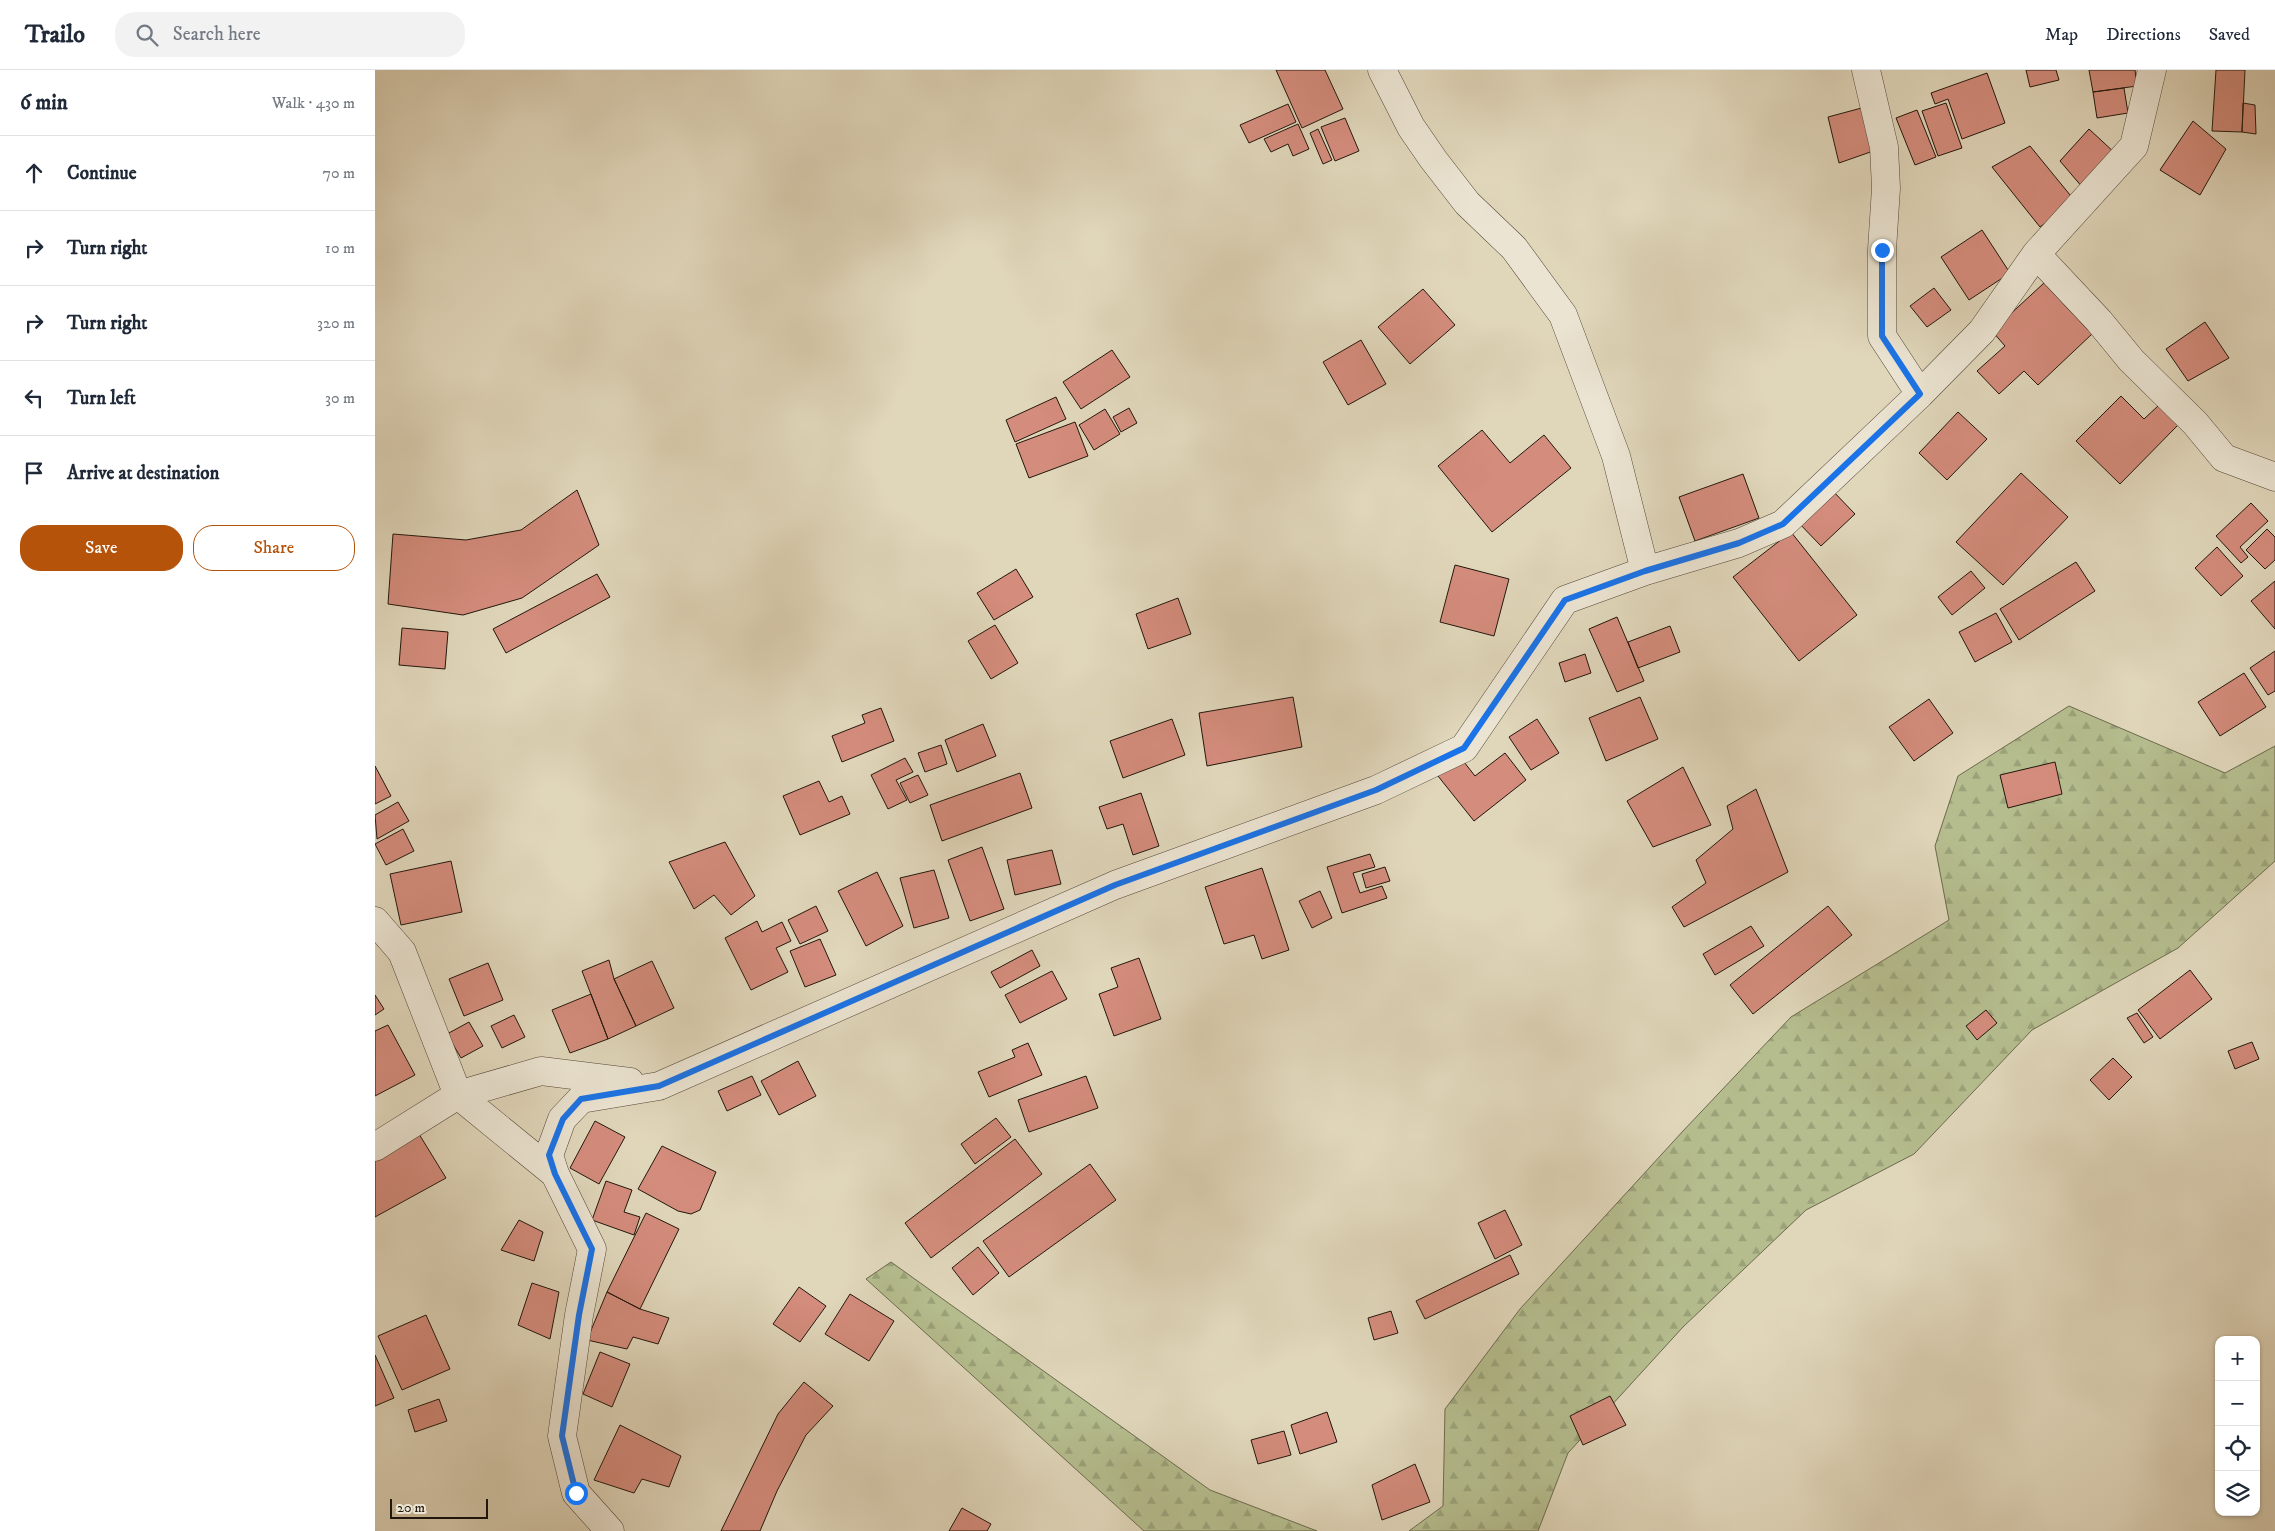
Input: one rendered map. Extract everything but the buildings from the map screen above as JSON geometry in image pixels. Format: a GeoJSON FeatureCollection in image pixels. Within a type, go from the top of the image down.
{"type":"FeatureCollection","features":[{"type":"Feature","properties":{"kind":"street"},"geometry":{"type":"LineString","coordinates":[[1382,70],[1411,127],[1433,159],[1467,203],[1514,248],[1563,315],[1616,456],[1645,571]]}},
{"type":"Feature","properties":{"kind":"street"},"geometry":{"type":"LineString","coordinates":[[1866,70],[1884,146],[1886,180],[1882,250],[1882,336],[1920,394]]}},
{"type":"Feature","properties":{"kind":"street"},"geometry":{"type":"LineString","coordinates":[[609,1531],[576,1493],[562,1436],[579,1315],[592,1249],[555,1174],[549,1155],[563,1119],[581,1099],[659,1086],[1115,885],[1376,790],[1464,748],[1565,600],[1645,571],[1739,543],[1783,524],[1920,394],[1983,331],[2037,254],[2134,146],[2152,70]]}},
{"type":"Feature","properties":{"kind":"street"},"geometry":{"type":"LineString","coordinates":[[2037,254],[2099,321],[2131,360],[2195,423],[2224,458],[2275,477]]}},
{"type":"Feature","properties":{"kind":"street"},"geometry":{"type":"LineString","coordinates":[[375,921],[402,952],[458,1095],[555,1174]]}},
{"type":"Feature","properties":{"kind":"street"},"geometry":{"type":"LineString","coordinates":[[375,1147],[458,1095],[541,1071],[659,1086]]}},
{"type":"Feature","properties":{"kind":"green space"},"geometry":{"type":"Polygon","coordinates":[[[2069,706],[2225,773],[2275,746],[2275,861],[2178,948],[2032,1030],[1914,1154],[1806,1210],[1683,1327],[1568,1453],[1538,1531],[1409,1531],[1443,1506],[1445,1409],[1520,1309],[1683,1131],[1791,1017],[1949,920],[1935,846],[1958,776],[2069,706]]]}},
{"type":"Feature","properties":{"kind":"green space"},"geometry":{"type":"Polygon","coordinates":[[[891,1262],[1210,1490],[1317,1531],[1144,1531],[866,1279],[891,1262]]]}},
{"type":"Feature","properties":{"kind":"route"},"geometry":{"type":"LineString","coordinates":[[576,1493],[562,1436],[579,1315],[592,1249],[555,1174],[549,1155],[563,1119],[581,1099],[659,1086],[1115,885],[1376,790],[1464,748],[1565,600],[1645,571],[1739,543],[1783,524],[1920,394],[1882,336],[1882,250]]}}]}
